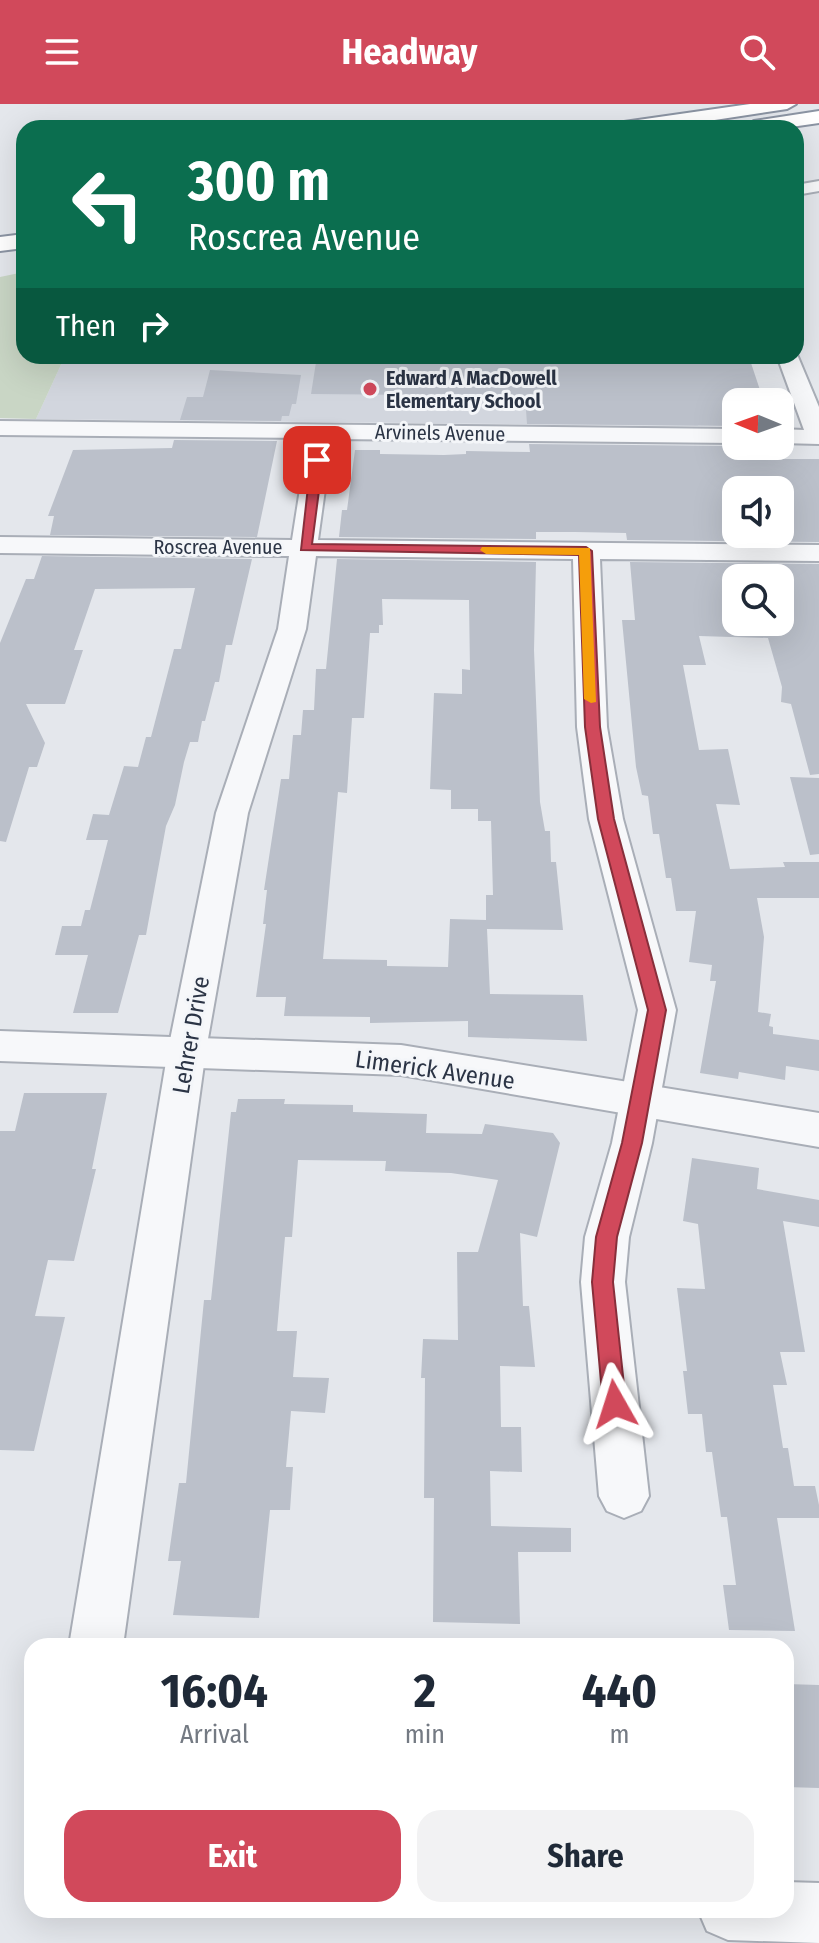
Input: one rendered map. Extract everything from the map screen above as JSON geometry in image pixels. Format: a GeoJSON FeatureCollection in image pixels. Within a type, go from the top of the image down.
{"type":"FeatureCollection","features":[{"type":"Feature","properties":{"kind":"highway"},"geometry":{"type":"LineString","coordinates":[[669,120],[756,104]]}},
{"type":"Feature","properties":{"kind":"highway"},"geometry":{"type":"LineString","coordinates":[[678,120],[787,104]]}},
{"type":"Feature","properties":{"kind":"street"},"geometry":{"type":"LineString","coordinates":[[791,364],[819,437],[794,436]]}},
{"type":"Feature","properties":{"kind":"street","name":"Arvinels Avenue"},"geometry":{"type":"LineString","coordinates":[[0,428],[722,436]]}},
{"type":"Feature","properties":{"kind":"street","name":"Lehrer Drive"},"geometry":{"type":"LineString","coordinates":[[97,1638],[187,1050],[232,813],[292,629],[321,431]]}},
{"type":"Feature","properties":{"kind":"street","name":"Roscrea Avenue"},"geometry":{"type":"LineString","coordinates":[[2,548],[306,547],[819,553]]}},
{"type":"Feature","properties":{"kind":"street"},"geometry":{"type":"LineString","coordinates":[[586,551],[592,727],[606,819],[657,1010],[632,1143],[607,1237],[603,1282],[624,1496]]}},
{"type":"Feature","properties":{"kind":"street","name":"Limerick Avenue"},"geometry":{"type":"LineString","coordinates":[[0,1046],[187,1050],[401,1060],[819,1130]]}},
{"type":"Feature","properties":{"kind":"street"},"geometry":{"type":"LineString","coordinates":[[794,1912],[819,1913]]}},
{"type":"Feature","properties":{"kind":"shaded area","name":"Edward A MacDowell Elementary School"},"geometry":{"type":"Polygon","coordinates":[[[61,364],[683,364],[698,426],[36,419],[61,364]]]}},
{"type":"Feature","properties":{"kind":"green space"},"geometry":{"type":"Polygon","coordinates":[[[16,274],[16,364],[61,364],[36,419],[0,418],[0,277],[16,274]]]}},
{"type":"Feature","properties":{"kind":"building"},"geometry":{"type":"Polygon","coordinates":[[[316,364],[751,364],[759,388],[722,388],[722,426],[527,424],[525,396],[311,394],[316,364]]]}},
{"type":"Feature","properties":{"kind":"building"},"geometry":{"type":"Polygon","coordinates":[[[210,370],[301,375],[296,404],[292,404],[289,416],[282,416],[281,421],[180,420],[187,397],[203,397],[210,370]]]}},
{"type":"Feature","properties":{"kind":"building"},"geometry":{"type":"Polygon","coordinates":[[[174,440],[277,441],[257,537],[50,535],[54,516],[48,516],[73,450],[172,448],[174,440]]]}},
{"type":"Feature","properties":{"kind":"building"},"geometry":{"type":"Polygon","coordinates":[[[529,444],[722,446],[722,460],[819,459],[819,542],[794,542],[794,476],[722,476],[722,541],[627,540],[626,533],[575,532],[536,532],[536,539],[339,537],[342,510],[347,510],[355,450],[380,450],[380,454],[444,455],[466,454],[466,451],[530,452],[529,444]]]}},
{"type":"Feature","properties":{"kind":"building"},"geometry":{"type":"Polygon","coordinates":[[[42,556],[252,559],[232,645],[226,645],[219,682],[215,682],[198,742],[190,742],[184,762],[175,805],[166,826],[146,935],[139,935],[118,1013],[73,1013],[88,955],[55,955],[62,926],[81,926],[85,910],[90,910],[108,840],[86,840],[93,814],[109,815],[124,766],[138,767],[146,737],[151,737],[174,649],[181,649],[195,588],[95,589],[74,650],[83,650],[65,704],[26,704],[45,743],[37,767],[29,767],[6,842],[0,841],[0,643],[26,579],[34,579],[42,556]]]}},
{"type":"Feature","properties":{"kind":"building"},"geometry":{"type":"Polygon","coordinates":[[[337,559],[536,562],[534,650],[540,802],[545,831],[550,831],[551,862],[556,862],[563,930],[487,929],[490,994],[583,995],[587,1041],[468,1037],[468,1021],[370,1023],[370,1017],[284,1016],[286,997],[256,997],[266,924],[263,924],[267,890],[264,890],[281,779],[289,779],[293,735],[301,735],[303,710],[314,710],[316,669],[326,669],[337,559]],[[382,599],[383,625],[379,625],[379,633],[370,633],[364,718],[352,718],[347,793],[338,792],[323,959],[387,960],[387,966],[448,967],[450,919],[486,920],[486,895],[493,895],[491,821],[478,821],[478,809],[451,809],[451,790],[430,789],[434,693],[462,694],[462,669],[470,670],[469,600],[382,599]]]}},
{"type":"Feature","properties":{"kind":"building"},"geometry":{"type":"Polygon","coordinates":[[[630,562],[819,564],[819,774],[810,775],[791,704],[781,702],[782,687],[768,638],[699,636],[706,665],[683,665],[699,750],[728,749],[740,805],[716,804],[730,869],[785,867],[783,862],[819,862],[819,898],[757,898],[764,937],[758,1012],[771,1014],[769,1026],[773,1027],[773,1034],[819,1040],[819,1071],[786,1066],[785,1080],[739,1072],[738,1079],[700,1073],[716,981],[710,981],[712,965],[689,962],[696,911],[676,911],[671,878],[666,878],[659,834],[653,834],[648,796],[642,795],[636,767],[622,620],[635,620],[630,562]]]}},
{"type":"Feature","properties":{"kind":"building"},"geometry":{"type":"Polygon","coordinates":[[[790,777],[819,778],[819,854],[810,855],[790,777]]]}},
{"type":"Feature","properties":{"kind":"building"},"geometry":{"type":"Polygon","coordinates":[[[24,1093],[107,1093],[92,1169],[96,1169],[74,1261],[48,1260],[35,1316],[65,1317],[34,1451],[0,1450],[0,1131],[15,1131],[24,1093]]]}},
{"type":"Feature","properties":{"kind":"building"},"geometry":{"type":"Polygon","coordinates":[[[238,1099],[285,1099],[284,1104],[353,1105],[353,1112],[427,1114],[426,1133],[482,1134],[485,1124],[553,1133],[560,1143],[537,1237],[520,1233],[523,1306],[529,1306],[535,1367],[500,1366],[501,1427],[521,1427],[522,1472],[490,1471],[491,1526],[571,1528],[571,1552],[518,1552],[520,1624],[433,1622],[434,1498],[424,1498],[423,1339],[458,1340],[457,1252],[478,1252],[498,1180],[451,1173],[385,1171],[386,1161],[298,1160],[292,1237],[285,1237],[277,1331],[297,1331],[293,1377],[329,1378],[325,1413],[291,1411],[286,1467],[293,1467],[290,1510],[270,1510],[259,1618],[173,1615],[181,1561],[168,1561],[179,1483],[186,1483],[204,1300],[211,1300],[231,1112],[236,1112],[238,1099]]]}},
{"type":"Feature","properties":{"kind":"building"},"geometry":{"type":"Polygon","coordinates":[[[692,1158],[759,1168],[757,1189],[819,1200],[819,1227],[783,1221],[805,1352],[780,1352],[787,1385],[773,1385],[783,1448],[788,1448],[794,1486],[815,1486],[819,1505],[819,1518],[777,1518],[795,1631],[729,1630],[723,1585],[736,1585],[727,1517],[721,1517],[712,1452],[706,1452],[702,1414],[688,1414],[683,1371],[687,1371],[677,1288],[705,1289],[698,1224],[683,1221],[692,1158]]]}},
{"type":"Feature","properties":{"kind":"building"},"geometry":{"type":"Polygon","coordinates":[[[794,1684],[819,1685],[819,1788],[794,1787],[794,1684]]]}},
{"type":"Feature","properties":{"kind":"slow traffic"},"geometry":{"type":"LineString","coordinates":[[486,550],[586,551],[591,699]]}},
{"type":"Feature","properties":{"kind":"place","name":"Edward A MacDowell Elementary School"},"geometry":{"type":"Point","coordinates":[370,389]}},
{"type":"Feature","properties":{"kind":"route"},"geometry":{"type":"LineString","coordinates":[[317,460],[306,547],[586,551],[592,727],[606,819],[657,1010],[632,1143],[607,1237],[603,1282],[615,1404]]}}]}
